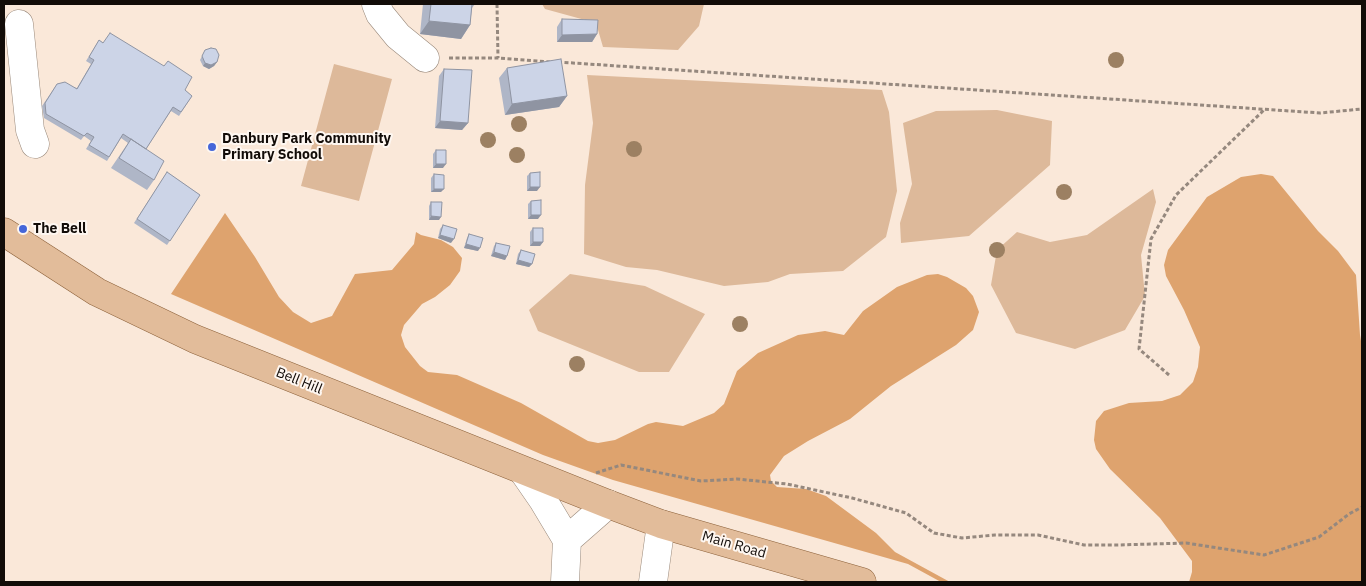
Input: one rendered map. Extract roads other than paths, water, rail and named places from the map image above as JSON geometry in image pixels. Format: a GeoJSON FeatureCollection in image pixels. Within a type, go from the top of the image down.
{"type":"FeatureCollection","features":[{"type":"Feature","properties":{"kind":"main road","name":"Bell Hill"},"geometry":{"type":"LineString","coordinates":[[4,232],[97,292],[195,339],[608,504]]}},
{"type":"Feature","properties":{"kind":"main road","name":"Main Road"},"geometry":{"type":"LineString","coordinates":[[608,504],[661,524],[862,582]]}},
{"type":"Feature","properties":{"kind":"street"},"geometry":{"type":"LineString","coordinates":[[376,4],[380,14],[398,36],[426,58]]}},
{"type":"Feature","properties":{"kind":"street"},"geometry":{"type":"LineString","coordinates":[[19,24],[30,130],[35,144]]}},
{"type":"Feature","properties":{"kind":"street"},"geometry":{"type":"LineString","coordinates":[[523,471],[567,540],[565,582]]}},
{"type":"Feature","properties":{"kind":"street"},"geometry":{"type":"LineString","coordinates":[[567,540],[608,504]]}},
{"type":"Feature","properties":{"kind":"street"},"geometry":{"type":"LineString","coordinates":[[653,582],[661,524]]}},
{"type":"Feature","properties":{"kind":"place","name":"Danbury Park Community Primary School"},"geometry":{"type":"Point","coordinates":[212,147]}},
{"type":"Feature","properties":{"kind":"place","name":"The Bell"},"geometry":{"type":"Point","coordinates":[23,229]}}]}
